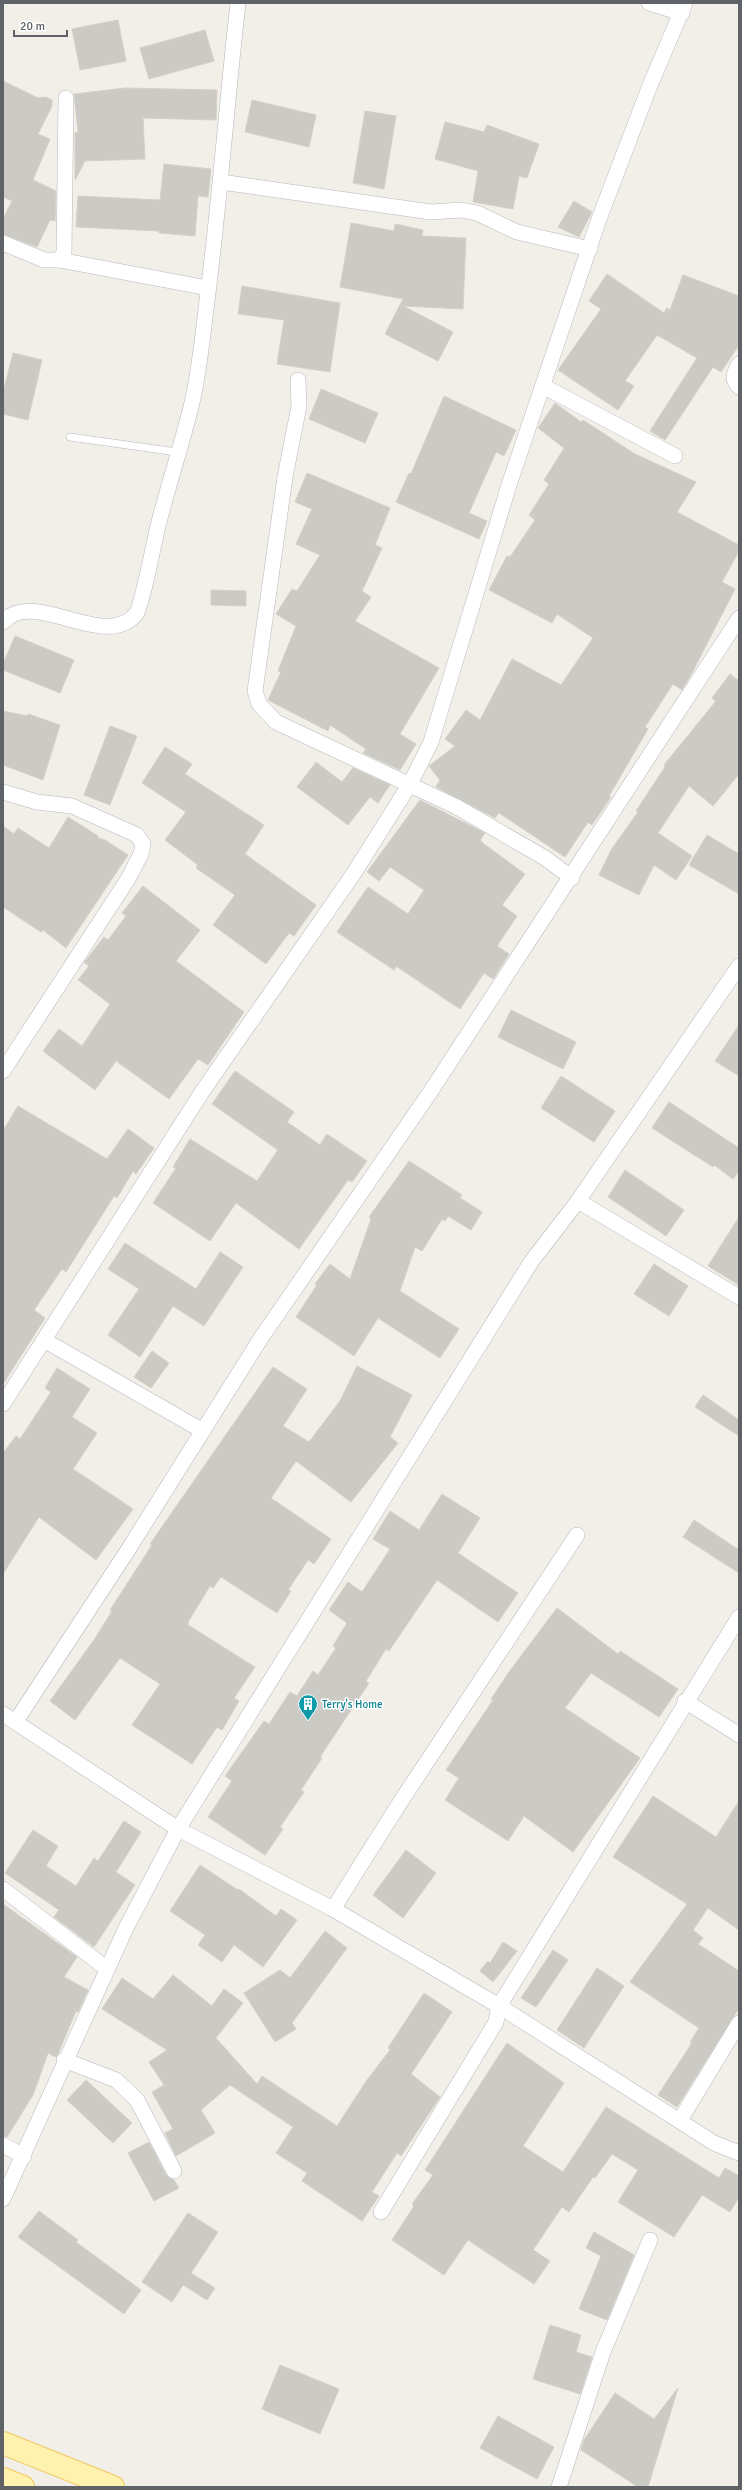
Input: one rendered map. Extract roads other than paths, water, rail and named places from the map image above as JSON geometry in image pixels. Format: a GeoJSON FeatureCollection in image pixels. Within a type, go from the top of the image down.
{"type":"FeatureCollection","features":[{"type":"Feature","properties":{"kind":"main road"},"geometry":{"type":"LineString","coordinates":[[3,2443],[113,2487]]}},
{"type":"Feature","properties":{"kind":"main road"},"geometry":{"type":"LineString","coordinates":[[3,2479],[23,2487]]}},
{"type":"Feature","properties":{"kind":"street"},"geometry":{"type":"LineString","coordinates":[[3,622],[17,612],[35,612],[107,627],[126,624],[141,607],[142,593],[191,407],[221,182],[238,3]]}},
{"type":"Feature","properties":{"kind":"street"},"geometry":{"type":"LineString","coordinates":[[3,1404],[202,1092],[354,873],[410,784],[431,742],[509,485],[590,249],[649,88],[684,8],[649,3]]}},
{"type":"Feature","properties":{"kind":"street"},"geometry":{"type":"LineString","coordinates":[[59,260],[64,253],[66,98]]}},
{"type":"Feature","properties":{"kind":"street"},"geometry":{"type":"LineString","coordinates":[[221,182],[419,211],[461,210],[477,213],[517,232],[590,249]]}},
{"type":"Feature","properties":{"kind":"street"},"geometry":{"type":"LineString","coordinates":[[3,243],[44,260],[59,260],[208,288]]}},
{"type":"Feature","properties":{"kind":"street"},"geometry":{"type":"LineString","coordinates":[[739,364],[734,375],[734,382],[739,387]]}},
{"type":"Feature","properties":{"kind":"street"},"geometry":{"type":"LineString","coordinates":[[298,380],[299,406],[285,477],[255,691],[259,704],[276,722],[410,784],[508,835],[545,858],[572,878]]}},
{"type":"Feature","properties":{"kind":"street"},"geometry":{"type":"LineString","coordinates":[[543,386],[675,456]]}},
{"type":"Feature","properties":{"kind":"street"},"geometry":{"type":"LineString","coordinates":[[739,618],[572,878],[431,1092],[261,1338],[203,1431],[9,1718],[178,1829],[333,1909],[499,2006],[714,2143],[739,2153]]}},
{"type":"Feature","properties":{"kind":"street"},"geometry":{"type":"LineString","coordinates":[[3,792],[37,802],[72,806],[137,836],[143,844],[141,854],[128,879],[3,1071]]}},
{"type":"Feature","properties":{"kind":"street"},"geometry":{"type":"LineString","coordinates":[[3,2199],[24,2156],[64,2060],[107,1969],[178,1829],[531,1262],[578,1201],[737,974]]}},
{"type":"Feature","properties":{"kind":"street"},"geometry":{"type":"LineString","coordinates":[[578,1201],[739,1297]]}},
{"type":"Feature","properties":{"kind":"street"},"geometry":{"type":"LineString","coordinates":[[44,1340],[203,1431]]}},
{"type":"Feature","properties":{"kind":"street"},"geometry":{"type":"LineString","coordinates":[[333,1909],[401,1801],[577,1535]]}},
{"type":"Feature","properties":{"kind":"street"},"geometry":{"type":"LineString","coordinates":[[381,2212],[496,2022],[499,2006],[685,1701],[739,1616]]}},
{"type":"Feature","properties":{"kind":"street"},"geometry":{"type":"LineString","coordinates":[[685,1701],[739,1735]]}},
{"type":"Feature","properties":{"kind":"street"},"geometry":{"type":"LineString","coordinates":[[3,1889],[107,1969]]}},
{"type":"Feature","properties":{"kind":"street"},"geometry":{"type":"LineString","coordinates":[[680,2120],[739,2023]]}},
{"type":"Feature","properties":{"kind":"street"},"geometry":{"type":"LineString","coordinates":[[64,2060],[116,2080],[127,2090],[137,2100],[174,2170]]}},
{"type":"Feature","properties":{"kind":"street"},"geometry":{"type":"LineString","coordinates":[[3,2145],[24,2156]]}},
{"type":"Feature","properties":{"kind":"street"},"geometry":{"type":"LineString","coordinates":[[559,2487],[603,2352],[650,2240]]}},
{"type":"Feature","properties":{"kind":"lane"},"geometry":{"type":"LineString","coordinates":[[70,437],[178,452]]}},
{"type":"Feature","properties":{"kind":"place","name":"Terry's Home"},"geometry":{"type":"Point","coordinates":[308,1721]}}]}
